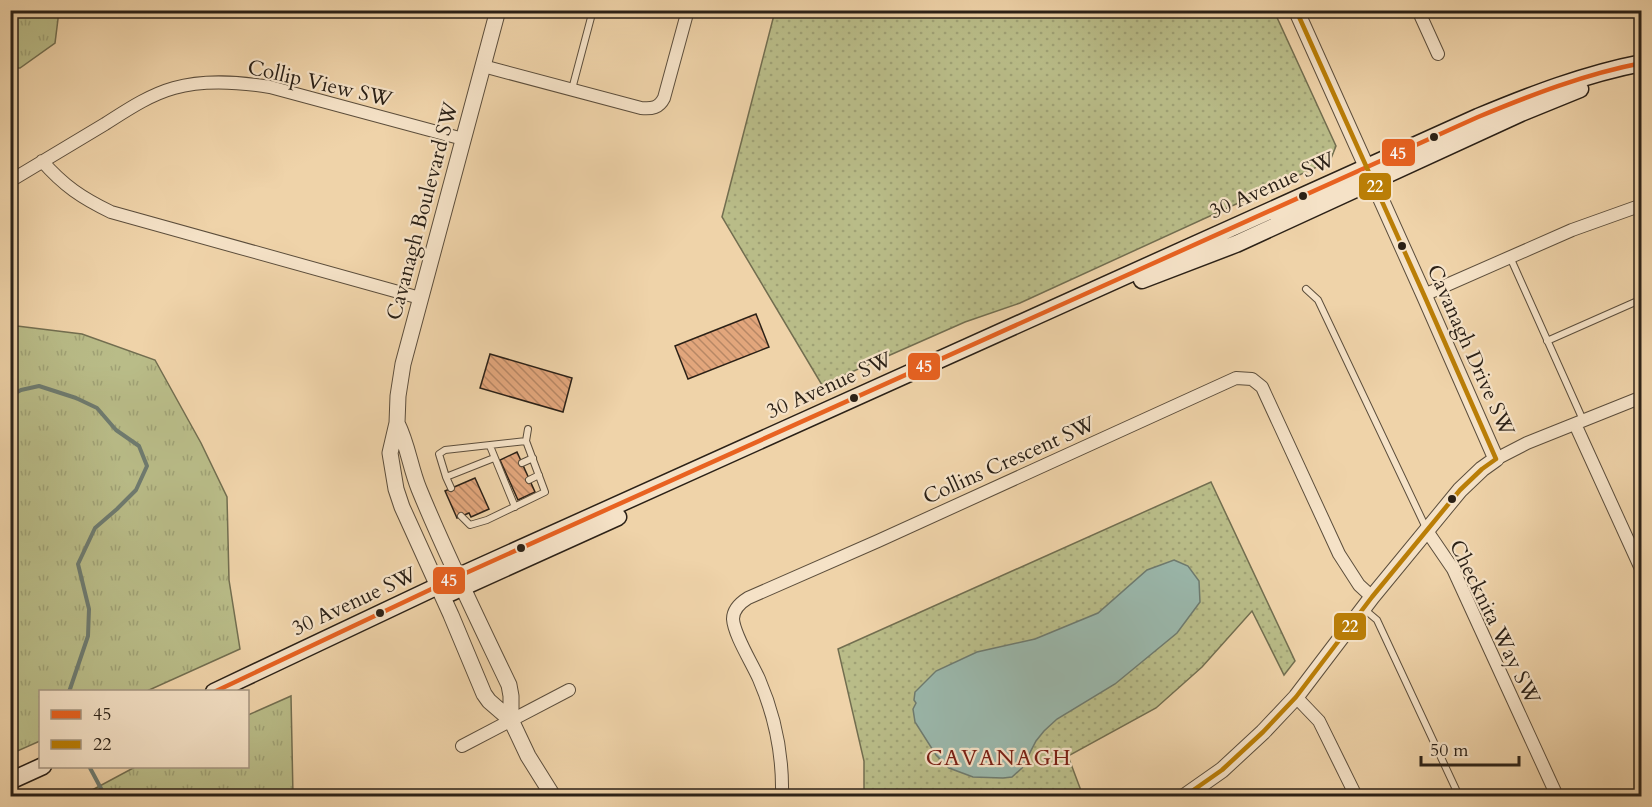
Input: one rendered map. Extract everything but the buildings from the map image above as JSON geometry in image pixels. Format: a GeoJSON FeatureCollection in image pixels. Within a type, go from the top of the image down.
{"type":"FeatureCollection","features":[{"type":"Feature","properties":{"kind":"main road","name":"30 Avenue SW"},"geometry":{"type":"LineString","coordinates":[[226,690],[261,679],[459,582],[1369,174],[1478,117],[1535,94],[1638,64]]}},
{"type":"Feature","properties":{"kind":"main road","name":"30 Avenue SW"},"geometry":{"type":"LineString","coordinates":[[218,690],[440,591]]}},
{"type":"Feature","properties":{"kind":"main road"},"geometry":{"type":"LineString","coordinates":[[10,781],[40,768]]}},
{"type":"Feature","properties":{"kind":"street","name":"Cavanagh Boulevard SW"},"geometry":{"type":"LineString","coordinates":[[398,423],[400,380],[498,10]]}},
{"type":"Feature","properties":{"kind":"street"},"geometry":{"type":"LineString","coordinates":[[483,66],[649,109],[661,104],[664,98],[688,10]]}},
{"type":"Feature","properties":{"kind":"street","name":"Cavanagh Drive SW"},"geometry":{"type":"LineString","coordinates":[[1185,796],[1228,764],[1296,697],[1368,603],[1460,490],[1471,478],[1496,459],[1296,10]]}},
{"type":"Feature","properties":{"kind":"street"},"geometry":{"type":"LineString","coordinates":[[1419,10],[1438,54]]}},
{"type":"Feature","properties":{"kind":"street","name":"Collip View SW"},"geometry":{"type":"LineString","coordinates":[[10,181],[141,102],[175,87],[212,83],[247,83],[270,87],[463,139]]}},
{"type":"Feature","properties":{"kind":"street"},"geometry":{"type":"LineString","coordinates":[[42,161],[74,192],[111,212],[420,298]]}},
{"type":"Feature","properties":{"kind":"street"},"geometry":{"type":"LineString","coordinates":[[1424,295],[1602,218],[1641,205]]}},
{"type":"Feature","properties":{"kind":"street","name":"Collins Crescent SW"},"geometry":{"type":"LineString","coordinates":[[782,796],[780,756],[775,724],[759,678],[734,626],[734,613],[741,602],[1236,378],[1252,379],[1262,387],[1339,554],[1368,603]]}},
{"type":"Feature","properties":{"kind":"street"},"geometry":{"type":"LineString","coordinates":[[1496,459],[1527,443],[1641,398]]}},
{"type":"Feature","properties":{"kind":"street"},"geometry":{"type":"LineString","coordinates":[[1579,422],[1641,571]]}},
{"type":"Feature","properties":{"kind":"street"},"geometry":{"type":"LineString","coordinates":[[398,423],[418,485],[459,582],[508,685],[511,696],[511,720]]}},
{"type":"Feature","properties":{"kind":"street"},"geometry":{"type":"LineString","coordinates":[[398,423],[390,453],[396,489],[407,520],[484,694],[511,720],[528,756],[554,796]]}},
{"type":"Feature","properties":{"kind":"street","name":"Checknita Way SW"},"geometry":{"type":"LineString","coordinates":[[1427,531],[1453,569],[1557,796]]}},
{"type":"Feature","properties":{"kind":"street"},"geometry":{"type":"LineString","coordinates":[[462,746],[569,690]]}},
{"type":"Feature","properties":{"kind":"street"},"geometry":{"type":"LineString","coordinates":[[1296,697],[1319,721],[1356,796]]}},
{"type":"Feature","properties":{"kind":"lane"},"geometry":{"type":"LineString","coordinates":[[572,89],[593,10]]}},
{"type":"Feature","properties":{"kind":"lane"},"geometry":{"type":"LineString","coordinates":[[1509,257],[1547,341],[1579,422]]}},
{"type":"Feature","properties":{"kind":"lane"},"geometry":{"type":"LineString","coordinates":[[1306,289],[1318,300],[1427,531]]}},
{"type":"Feature","properties":{"kind":"lane"},"geometry":{"type":"LineString","coordinates":[[1547,341],[1641,299]]}},
{"type":"Feature","properties":{"kind":"lane"},"geometry":{"type":"LineString","coordinates":[[461,516],[470,525],[487,520],[545,492],[526,441],[528,429]]}},
{"type":"Feature","properties":{"kind":"lane"},"geometry":{"type":"LineString","coordinates":[[451,488],[439,454],[445,450],[526,441]]}},
{"type":"Feature","properties":{"kind":"lane"},"geometry":{"type":"LineString","coordinates":[[490,446],[510,489],[515,507]]}},
{"type":"Feature","properties":{"kind":"lane"},"geometry":{"type":"LineString","coordinates":[[446,477],[494,458]]}},
{"type":"Feature","properties":{"kind":"lane"},"geometry":{"type":"LineString","coordinates":[[522,463],[532,458]]}},
{"type":"Feature","properties":{"kind":"lane"},"geometry":{"type":"LineString","coordinates":[[530,480],[539,475]]}},
{"type":"Feature","properties":{"kind":"lane"},"geometry":{"type":"LineString","coordinates":[[1368,603],[1459,796]]}},
{"type":"Feature","properties":{"kind":"green space"},"geometry":{"type":"Polygon","coordinates":[[[11,10],[59,11],[55,43],[20,68],[11,68],[11,10]]]}},
{"type":"Feature","properties":{"kind":"green space"},"geometry":{"type":"Polygon","coordinates":[[[775,11],[1274,11],[1336,146],[1330,161],[1020,303],[965,322],[822,385],[722,217],[775,11]]]}},
{"type":"Feature","properties":{"kind":"green space"},"geometry":{"type":"Polygon","coordinates":[[[17,326],[82,334],[155,360],[201,443],[227,497],[229,580],[240,649],[149,690],[39,690],[39,741],[13,753],[10,751],[10,330],[17,326]]]}},
{"type":"Feature","properties":{"kind":"green space"},"geometry":{"type":"Polygon","coordinates":[[[1211,482],[1295,661],[1284,675],[1252,611],[1202,667],[1156,708],[1068,756],[1083,796],[864,796],[864,761],[838,649],[1211,482]]]}},
{"type":"Feature","properties":{"kind":"green space"},"geometry":{"type":"Polygon","coordinates":[[[291,696],[293,796],[81,796],[133,768],[249,768],[249,715],[291,696]]]}},
{"type":"Feature","properties":{"kind":"shaded area"},"geometry":{"type":"Polygon","coordinates":[[[1174,560],[1188,566],[1199,581],[1200,602],[1177,633],[1115,684],[1057,719],[1036,741],[1022,768],[1012,777],[973,777],[949,768],[936,755],[915,722],[913,709],[916,703],[915,692],[936,671],[977,652],[1035,639],[1098,613],[1147,570],[1174,560]]]}},
{"type":"Feature","properties":{"kind":"waterway"},"geometry":{"type":"LineString","coordinates":[[10,396],[21,390],[39,386],[76,398],[97,408],[116,430],[139,446],[147,466],[136,490],[95,528],[78,564],[89,609],[88,636],[70,690]]}},
{"type":"Feature","properties":{"kind":"waterway"},"geometry":{"type":"LineString","coordinates":[[90,768],[105,796]]}},
{"type":"Feature","properties":{"kind":"transit line","name":"22"},"geometry":{"type":"LineString","coordinates":[[1185,796],[1222,770],[1296,697],[1372,597],[1460,490],[1496,459],[1296,10]]}},
{"type":"Feature","properties":{"kind":"transit line","name":"45"},"geometry":{"type":"LineString","coordinates":[[218,690],[457,577],[1478,117],[1558,86],[1642,63]]}},
{"type":"Feature","properties":{"kind":"district","name":"CAVANAGH"},"geometry":{"type":"Point","coordinates":[999,757]}}]}
